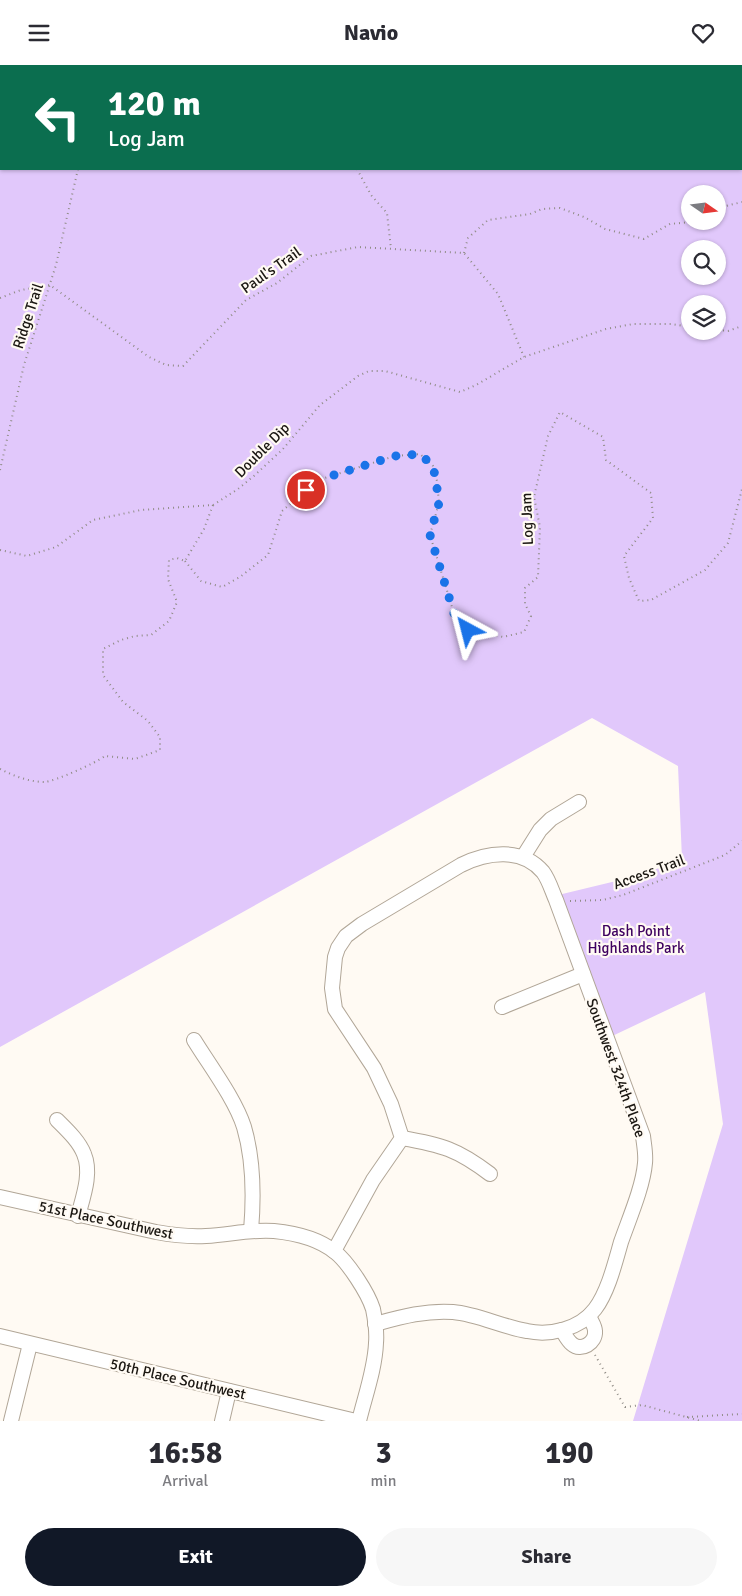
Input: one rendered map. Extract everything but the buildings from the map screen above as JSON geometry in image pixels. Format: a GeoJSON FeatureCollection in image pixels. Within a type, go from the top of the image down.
{"type":"FeatureCollection","features":[{"type":"Feature","properties":{"kind":"street"},"geometry":{"type":"LineString","coordinates":[[402,1139],[391,1104],[374,1068],[335,1009],[332,988],[333,971],[338,948],[346,936],[362,924],[475,858],[486,855],[508,854],[523,857],[540,830],[551,819],[579,802]]}},
{"type":"Feature","properties":{"kind":"street","name":"Southwest 324th Place"},"geometry":{"type":"LineString","coordinates":[[523,857],[536,865],[549,882],[646,1152],[643,1177],[609,1280],[596,1308],[583,1320]]}},
{"type":"Feature","properties":{"kind":"street"},"geometry":{"type":"LineString","coordinates":[[502,1007],[582,974]]}},
{"type":"Feature","properties":{"kind":"street"},"geometry":{"type":"LineString","coordinates":[[194,1040],[244,1126],[253,1184],[251,1231]]}},
{"type":"Feature","properties":{"kind":"street"},"geometry":{"type":"LineString","coordinates":[[58,1120],[84,1154],[87,1167],[86,1184],[78,1216]]}},
{"type":"Feature","properties":{"kind":"street"},"geometry":{"type":"LineString","coordinates":[[402,1139],[428,1142],[460,1153],[490,1174]]}},
{"type":"Feature","properties":{"kind":"street"},"geometry":{"type":"LineString","coordinates":[[334,1251],[373,1180],[402,1139]]}},
{"type":"Feature","properties":{"kind":"street","name":"51st Place Southwest"},"geometry":{"type":"LineString","coordinates":[[0,1197],[78,1216],[178,1235],[204,1236],[251,1231],[274,1231],[294,1234],[311,1239],[334,1251],[348,1265],[364,1291],[372,1307],[375,1324],[376,1343],[374,1360],[358,1421]]}},
{"type":"Feature","properties":{"kind":"street"},"geometry":{"type":"LineString","coordinates":[[375,1324],[408,1315],[429,1312],[455,1312],[540,1333],[562,1330],[583,1320],[595,1330],[593,1339],[589,1344],[581,1347],[568,1340],[562,1330]]}},
{"type":"Feature","properties":{"kind":"street","name":"50th Place Southwest"},"geometry":{"type":"LineString","coordinates":[[0,1336],[358,1421]]}},
{"type":"Feature","properties":{"kind":"street"},"geometry":{"type":"LineString","coordinates":[[11,1421],[30,1344]]}},
{"type":"Feature","properties":{"kind":"street"},"geometry":{"type":"LineString","coordinates":[[222,1421],[229,1391]]}},
{"type":"Feature","properties":{"kind":"path","name":"Ridge Trail"},"geometry":{"type":"LineString","coordinates":[[0,470],[24,365],[50,285],[78,170]]}},
{"type":"Feature","properties":{"kind":"path"},"geometry":{"type":"LineString","coordinates":[[357,170],[371,195],[387,213],[391,249]]}},
{"type":"Feature","properties":{"kind":"path"},"geometry":{"type":"LineString","coordinates":[[726,206],[742,202]]}},
{"type":"Feature","properties":{"kind":"path"},"geometry":{"type":"LineString","coordinates":[[524,357],[498,294],[464,253],[468,237],[488,220],[530,214],[542,209],[560,207],[606,229],[644,239],[670,224],[681,223]]}},
{"type":"Feature","properties":{"kind":"path","name":"Paul's Trail"},"geometry":{"type":"LineString","coordinates":[[50,285],[148,357],[166,365],[183,366],[246,301],[277,283],[311,256],[358,247],[464,253]]}},
{"type":"Feature","properties":{"kind":"path"},"geometry":{"type":"LineString","coordinates":[[0,298],[21,290],[50,285]]}},
{"type":"Feature","properties":{"kind":"path","name":"Double Dip"},"geometry":{"type":"LineString","coordinates":[[0,550],[27,555],[56,547],[93,519],[140,510],[213,505],[238,489],[283,449],[320,405],[358,376],[370,371],[385,371],[460,392],[476,385],[524,357],[606,329],[633,324],[681,326]]}},
{"type":"Feature","properties":{"kind":"path"},"geometry":{"type":"LineString","coordinates":[[726,331],[742,326]]}},
{"type":"Feature","properties":{"kind":"path","name":"Log Jam"},"geometry":{"type":"LineString","coordinates":[[186,561],[202,581],[222,587],[240,577],[268,555],[282,511],[318,480],[395,456],[420,454],[433,466],[439,503],[430,535],[456,620],[468,630],[503,637],[524,632],[531,616],[525,604],[525,588],[538,577],[540,527],[534,497],[548,436],[560,412],[603,437],[606,459],[651,493],[653,518],[624,556],[629,578],[639,601],[651,600],[704,570],[728,543],[742,489]]}},
{"type":"Feature","properties":{"kind":"path"},"geometry":{"type":"LineString","coordinates":[[0,769],[18,778],[46,782],[81,769],[105,756],[136,759],[160,750],[160,737],[148,721],[123,702],[103,675],[103,649],[121,640],[135,636],[151,635],[169,621],[177,602],[168,579],[169,560],[177,558],[186,561],[204,529],[213,505]]}},
{"type":"Feature","properties":{"kind":"path","name":"Access Trail"},"geometry":{"type":"LineString","coordinates":[[556,900],[595,900],[623,895],[725,855],[742,841]]}},
{"type":"Feature","properties":{"kind":"path"},"geometry":{"type":"LineString","coordinates":[[589,1344],[625,1407],[642,1405],[701,1421]]}},
{"type":"Feature","properties":{"kind":"path"},"geometry":{"type":"LineString","coordinates":[[685,1417],[742,1414]]}},
{"type":"Feature","properties":{"kind":"green space","name":"Dash Point Highlands Park"},"geometry":{"type":"Polygon","coordinates":[[[0,170],[742,170],[742,1421],[633,1421],[723,1124],[705,992],[606,1039],[554,896],[641,875],[682,859],[678,766],[592,718],[0,1047],[0,170]]]}},
{"type":"Feature","properties":{"kind":"route"},"geometry":{"type":"LineString","coordinates":[[306,490],[318,480],[395,456],[420,454],[433,466],[439,503],[430,535],[456,620],[468,630]]}}]}
